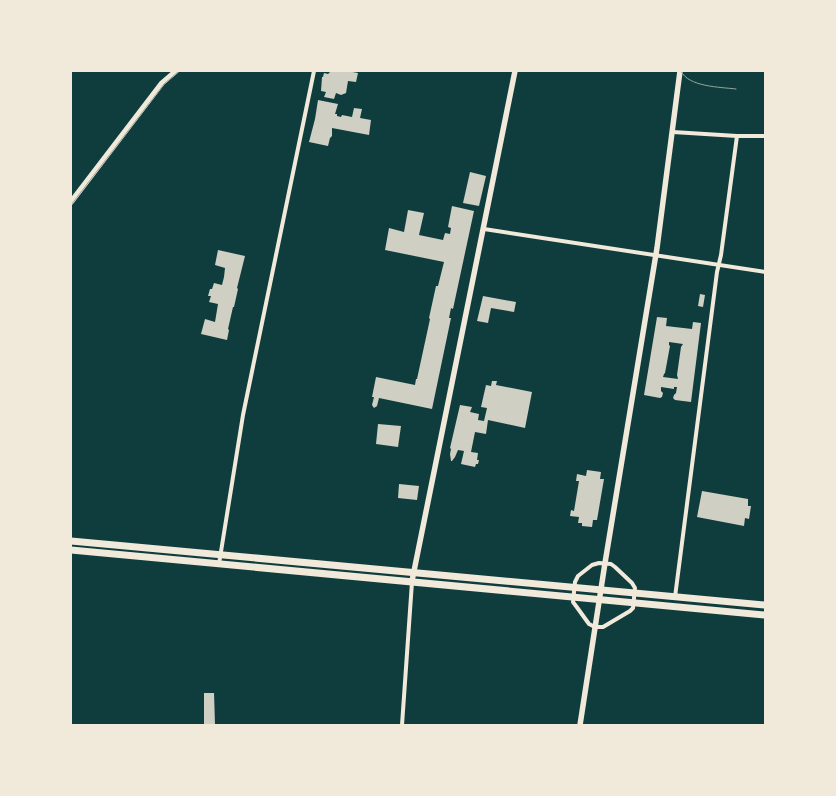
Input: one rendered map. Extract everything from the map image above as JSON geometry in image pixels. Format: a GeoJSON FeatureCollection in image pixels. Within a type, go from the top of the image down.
{"type":"FeatureCollection","features":[{"type":"Feature","properties":{"kind":"main road"},"geometry":{"type":"LineString","coordinates":[[71,541],[765,605]]}},
{"type":"Feature","properties":{"kind":"main road"},"geometry":{"type":"LineString","coordinates":[[71,550],[599,598],[765,615]]}},
{"type":"Feature","properties":{"kind":"street"},"geometry":{"type":"LineString","coordinates":[[71,202],[162,83],[176,71]]}},
{"type":"Feature","properties":{"kind":"street"},"geometry":{"type":"LineString","coordinates":[[219,564],[243,415],[314,71]]}},
{"type":"Feature","properties":{"kind":"street"},"geometry":{"type":"LineString","coordinates":[[402,725],[412,581],[516,71]]}},
{"type":"Feature","properties":{"kind":"street"},"geometry":{"type":"LineString","coordinates":[[580,725],[604,563],[656,256],[680,71]]}},
{"type":"Feature","properties":{"kind":"street"},"geometry":{"type":"LineString","coordinates":[[672,132],[737,136],[765,136]]}},
{"type":"Feature","properties":{"kind":"street"},"geometry":{"type":"LineString","coordinates":[[675,597],[737,136]]}},
{"type":"Feature","properties":{"kind":"street"},"geometry":{"type":"LineString","coordinates":[[484,229],[765,272]]}},
{"type":"Feature","properties":{"kind":"street"},"geometry":{"type":"LineString","coordinates":[[604,563],[611,564],[616,567],[632,583],[635,588],[634,602],[633,608],[630,612],[609,625],[595,627],[585,620],[576,606],[573,596],[574,588],[578,576],[592,565],[604,563]]}},
{"type":"Feature","properties":{"kind":"building"},"geometry":{"type":"Polygon","coordinates":[[[331,71],[358,73],[356,82],[348,81],[346,93],[341,95],[336,93],[334,99],[324,97],[326,92],[321,91],[322,77],[324,73],[328,74],[331,71]]]}},
{"type":"Feature","properties":{"kind":"building"},"geometry":{"type":"Polygon","coordinates":[[[318,100],[338,104],[335,114],[341,117],[342,115],[352,117],[354,108],[362,109],[360,118],[371,120],[369,135],[332,128],[332,136],[328,146],[309,142],[318,100]]]}},
{"type":"Feature","properties":{"kind":"building"},"geometry":{"type":"Polygon","coordinates":[[[470,172],[486,176],[479,206],[463,203],[470,172]]]}},
{"type":"Feature","properties":{"kind":"building"},"geometry":{"type":"Polygon","coordinates":[[[452,206],[474,211],[453,309],[451,308],[449,318],[451,318],[432,409],[379,398],[377,406],[374,408],[372,405],[374,397],[372,397],[376,377],[415,385],[436,286],[438,286],[444,262],[385,250],[389,228],[404,232],[408,210],[424,213],[419,235],[443,240],[445,233],[450,234],[451,228],[448,227],[452,206]]]}},
{"type":"Feature","properties":{"kind":"building"},"geometry":{"type":"Polygon","coordinates":[[[218,250],[245,256],[228,329],[227,340],[201,334],[205,319],[215,322],[218,304],[209,302],[211,296],[208,296],[214,283],[222,285],[224,277],[225,268],[215,265],[218,250]]]}},
{"type":"Feature","properties":{"kind":"building"},"geometry":{"type":"Polygon","coordinates":[[[700,294],[705,295],[703,307],[698,306],[700,294]]]}},
{"type":"Feature","properties":{"kind":"building"},"geometry":{"type":"Polygon","coordinates":[[[483,296],[516,302],[514,312],[491,308],[488,323],[477,321],[483,296]]]}},
{"type":"Feature","properties":{"kind":"building"},"geometry":{"type":"Polygon","coordinates":[[[657,317],[667,318],[666,326],[692,329],[693,322],[701,323],[691,402],[675,400],[673,398],[677,387],[674,387],[674,389],[661,387],[661,391],[663,393],[662,397],[660,398],[644,395],[657,317]],[[669,342],[670,346],[663,377],[678,379],[677,375],[681,347],[683,344],[669,342]]]}},
{"type":"Feature","properties":{"kind":"building"},"geometry":{"type":"Polygon","coordinates":[[[492,381],[497,381],[496,385],[532,392],[525,428],[488,420],[486,434],[475,432],[471,452],[478,453],[478,464],[476,464],[475,467],[461,464],[464,451],[458,450],[455,457],[451,461],[450,448],[460,405],[472,407],[470,412],[479,414],[478,420],[484,421],[487,408],[481,407],[486,385],[491,386],[492,381]]]}},
{"type":"Feature","properties":{"kind":"building"},"geometry":{"type":"Polygon","coordinates":[[[378,424],[401,426],[398,447],[376,444],[378,424]]]}},
{"type":"Feature","properties":{"kind":"building"},"geometry":{"type":"Polygon","coordinates":[[[587,470],[601,472],[600,479],[604,479],[597,520],[593,520],[592,527],[582,526],[582,523],[578,523],[579,517],[570,516],[571,510],[574,511],[579,481],[576,481],[577,474],[586,476],[587,470]]]}},
{"type":"Feature","properties":{"kind":"building"},"geometry":{"type":"Polygon","coordinates":[[[399,484],[419,486],[417,500],[398,498],[399,484]]]}},
{"type":"Feature","properties":{"kind":"building"},"geometry":{"type":"Polygon","coordinates":[[[702,491],[748,499],[748,506],[751,506],[749,519],[745,518],[744,526],[697,517],[702,491]]]}},
{"type":"Feature","properties":{"kind":"building"},"geometry":{"type":"Polygon","coordinates":[[[204,693],[214,693],[215,725],[204,725],[204,693]]]}},
{"type":"Feature","properties":{"kind":"tram line"},"geometry":{"type":"LineString","coordinates":[[71,205],[164,84],[179,71]]}},
{"type":"Feature","properties":{"kind":"tram line"},"geometry":{"type":"LineString","coordinates":[[681,71],[690,80],[697,83],[713,87],[736,89]]}}]}
